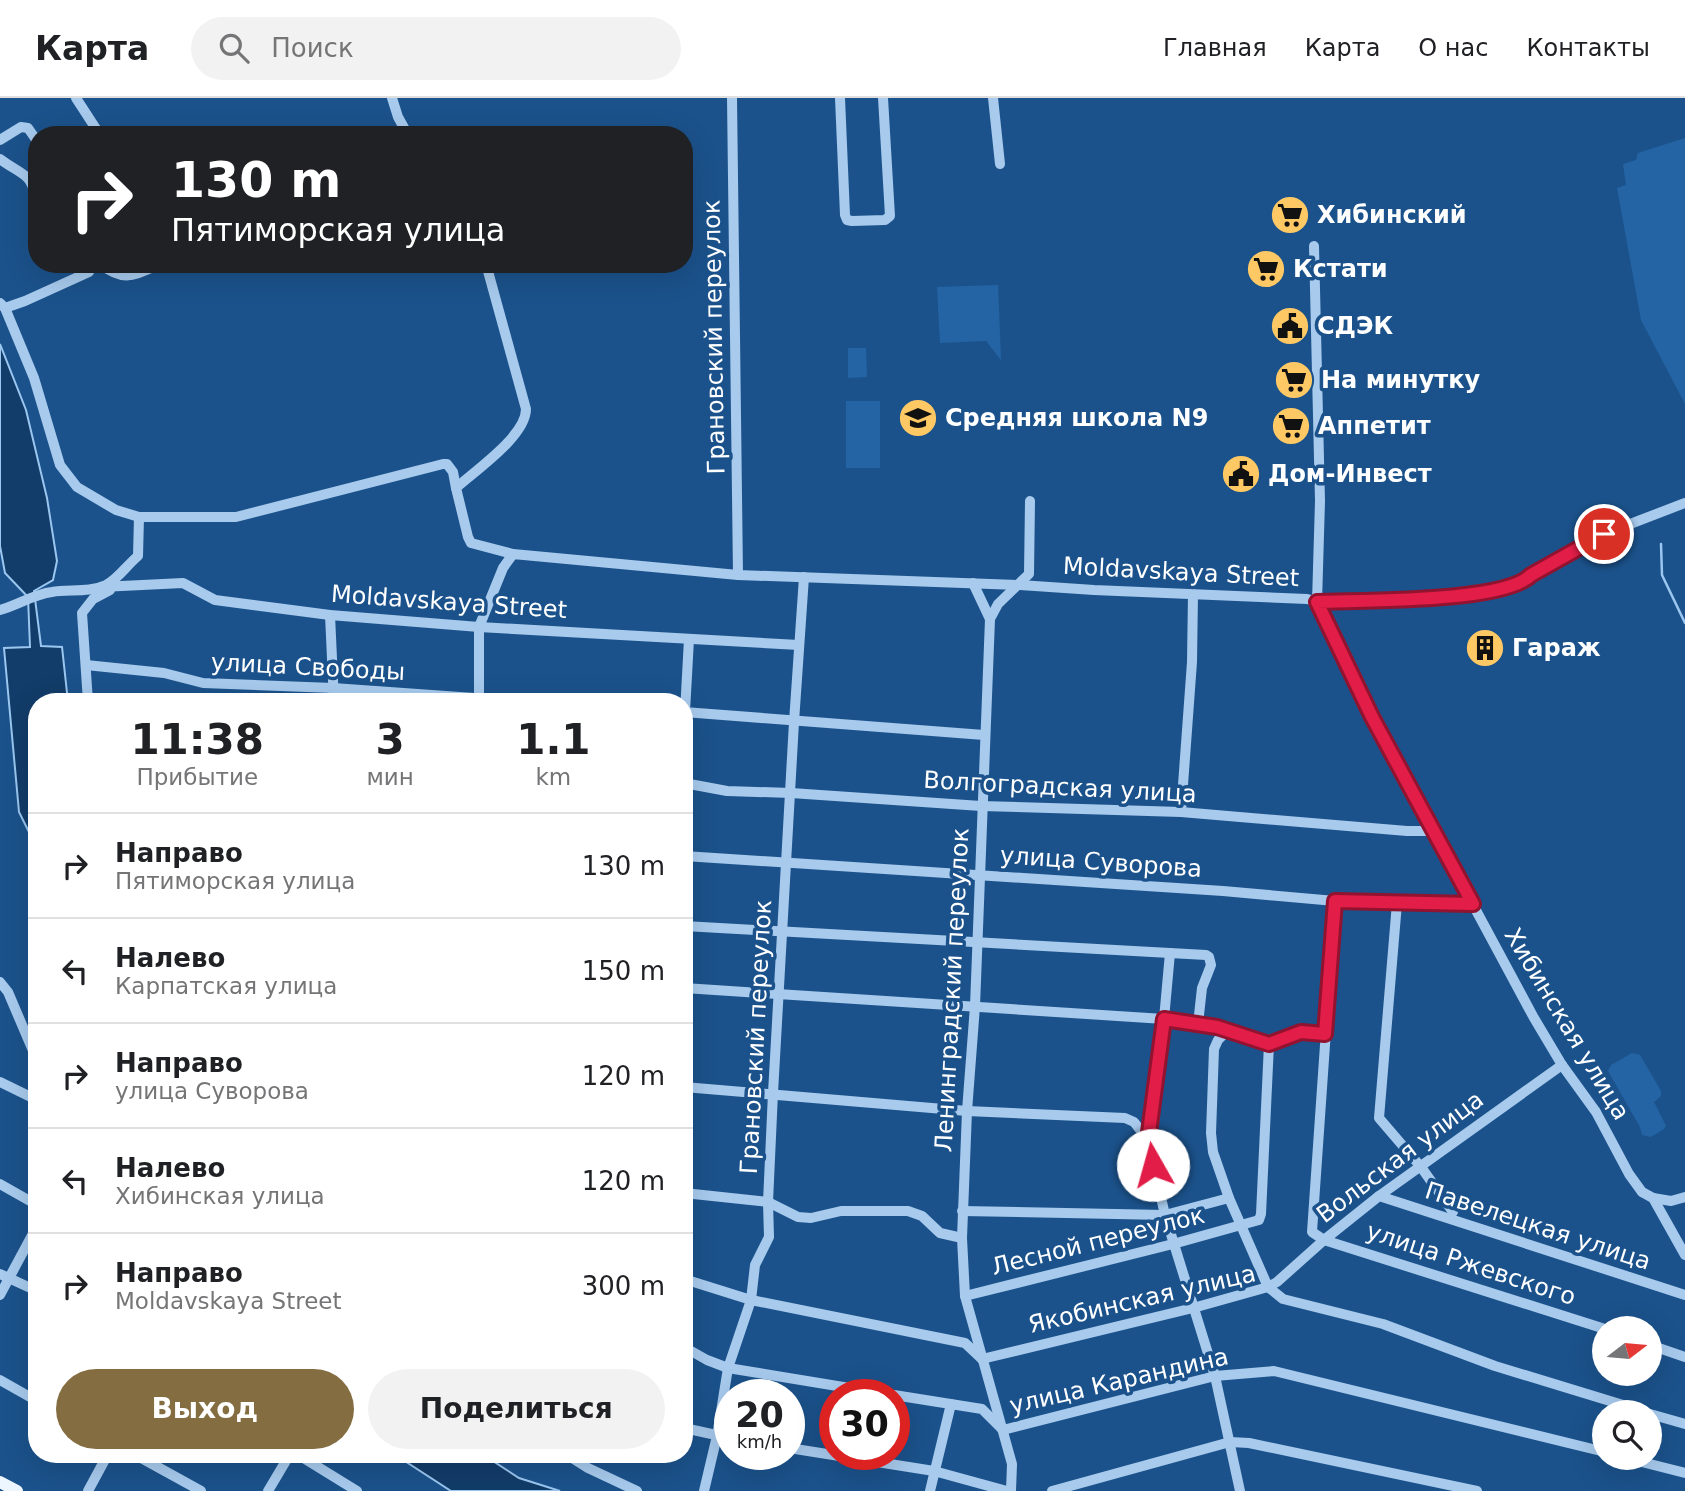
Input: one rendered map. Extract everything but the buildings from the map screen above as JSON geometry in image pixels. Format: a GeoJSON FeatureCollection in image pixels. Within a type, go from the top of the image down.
{"type":"FeatureCollection","features":[{"type":"Feature","properties":{"kind":"main road"},"geometry":{"type":"LineString","coordinates":[[0,1482],[17,1491]]}},
{"type":"Feature","properties":{"kind":"street"},"geometry":{"type":"LineString","coordinates":[[76,98],[94,126]]}},
{"type":"Feature","properties":{"kind":"street"},"geometry":{"type":"LineString","coordinates":[[392,98],[403,126]]}},
{"type":"Feature","properties":{"kind":"street","name":"Грановский переулок"},"geometry":{"type":"LineString","coordinates":[[732,98],[738,575]]}},
{"type":"Feature","properties":{"kind":"street"},"geometry":{"type":"LineString","coordinates":[[840,98],[845,215],[847,220],[852,221],[885,220],[890,216],[883,98]]}},
{"type":"Feature","properties":{"kind":"street"},"geometry":{"type":"LineString","coordinates":[[993,98],[1000,164]]}},
{"type":"Feature","properties":{"kind":"street"},"geometry":{"type":"LineString","coordinates":[[0,140],[23,127],[28,129]]}},
{"type":"Feature","properties":{"kind":"street"},"geometry":{"type":"LineString","coordinates":[[0,159],[28,176]]}},
{"type":"Feature","properties":{"kind":"street","name":"Хибинская улица"},"geometry":{"type":"LineString","coordinates":[[1314,246],[1320,501],[1317,602],[1347,668],[1562,1065],[1596,1112],[1629,1174],[1642,1192],[1653,1198],[1685,1255]]}},
{"type":"Feature","properties":{"kind":"street"},"geometry":{"type":"LineString","coordinates":[[77,273],[25,301],[3,305],[34,379],[60,465],[77,487],[117,510],[139,517],[236,517],[443,464],[447,464],[453,472],[456,488]]}},
{"type":"Feature","properties":{"kind":"street"},"geometry":{"type":"LineString","coordinates":[[113,273],[123,276],[138,273]]}},
{"type":"Feature","properties":{"kind":"street"},"geometry":{"type":"LineString","coordinates":[[456,488],[515,435],[526,416],[488,273]]}},
{"type":"Feature","properties":{"kind":"street","name":"Moldavskaya Street"},"geometry":{"type":"LineString","coordinates":[[456,488],[471,543],[513,554],[738,575],[1020,585],[1307,599],[1317,602],[1465,596],[1506,589],[1604,534],[1685,503]]}},
{"type":"Feature","properties":{"kind":"street"},"geometry":{"type":"LineString","coordinates":[[990,619],[998,604],[1029,574],[1030,501]]}},
{"type":"Feature","properties":{"kind":"street"},"geometry":{"type":"LineString","coordinates":[[101,587],[108,584],[138,556],[139,517]]}},
{"type":"Feature","properties":{"kind":"street"},"geometry":{"type":"LineString","coordinates":[[479,693],[480,627],[503,568],[513,554]]}},
{"type":"Feature","properties":{"kind":"street","name":"Грановский переулок"},"geometry":{"type":"LineString","coordinates":[[726,1379],[751,1300],[755,1265],[769,1237],[773,1093],[804,577]]}},
{"type":"Feature","properties":{"kind":"street","name":"Moldavskaya Street"},"geometry":{"type":"LineString","coordinates":[[0,610],[38,594],[101,587],[183,583],[215,600],[330,615],[480,627],[799,645]]}},
{"type":"Feature","properties":{"kind":"street"},"geometry":{"type":"LineString","coordinates":[[973,583],[990,619]]}},
{"type":"Feature","properties":{"kind":"street"},"geometry":{"type":"LineString","coordinates":[[88,693],[82,613],[93,599],[115,587]]}},
{"type":"Feature","properties":{"kind":"street"},"geometry":{"type":"LineString","coordinates":[[1181,812],[1192,662],[1193,594]]}},
{"type":"Feature","properties":{"kind":"street"},"geometry":{"type":"LineString","coordinates":[[330,615],[333,693]]}},
{"type":"Feature","properties":{"kind":"street","name":"Ленинградский переулок"},"geometry":{"type":"LineString","coordinates":[[990,619],[975,1006],[967,1111],[962,1238],[965,1296],[1012,1464],[1009,1491]]}},
{"type":"Feature","properties":{"kind":"street"},"geometry":{"type":"LineString","coordinates":[[686,693],[689,639]]}},
{"type":"Feature","properties":{"kind":"street","name":"улица Свободы"},"geometry":{"type":"LineString","coordinates":[[86,665],[164,673],[203,682],[394,693]]}},
{"type":"Feature","properties":{"kind":"street"},"geometry":{"type":"LineString","coordinates":[[693,713],[984,735]]}},
{"type":"Feature","properties":{"kind":"street","name":"Волгоградская улица"},"geometry":{"type":"LineString","coordinates":[[693,785],[727,791],[981,806],[1181,812],[1434,831]]}},
{"type":"Feature","properties":{"kind":"street","name":"улица Суворова"},"geometry":{"type":"LineString","coordinates":[[693,857],[1335,901],[1473,904]]}},
{"type":"Feature","properties":{"kind":"street"},"geometry":{"type":"LineString","coordinates":[[1324,1240],[1312,1232],[1335,901]]}},
{"type":"Feature","properties":{"kind":"street"},"geometry":{"type":"LineString","coordinates":[[1397,903],[1379,1118],[1421,1167],[1453,1212]]}},
{"type":"Feature","properties":{"kind":"street"},"geometry":{"type":"LineString","coordinates":[[693,927],[1209,957],[1211,965],[1202,988],[1198,1024]]}},
{"type":"Feature","properties":{"kind":"street"},"geometry":{"type":"LineString","coordinates":[[1170,953],[1148,1140],[1165,1215],[1215,1376],[1240,1491]]}},
{"type":"Feature","properties":{"kind":"street"},"geometry":{"type":"LineString","coordinates":[[0,982],[8,992],[28,1039]]}},
{"type":"Feature","properties":{"kind":"street"},"geometry":{"type":"LineString","coordinates":[[693,989],[1164,1019],[1217,1027],[1269,1044],[1301,1032],[1325,1034]]}},
{"type":"Feature","properties":{"kind":"street"},"geometry":{"type":"LineString","coordinates":[[1227,1031],[1214,1049],[1211,1133],[1213,1152],[1229,1198],[1268,1287]]}},
{"type":"Feature","properties":{"kind":"street"},"geometry":{"type":"LineString","coordinates":[[1241,1226],[1259,1220],[1261,1216],[1269,1044]]}},
{"type":"Feature","properties":{"kind":"street","name":"Вольская улица"},"geometry":{"type":"LineString","coordinates":[[1268,1287],[1278,1282],[1324,1240],[1379,1196],[1562,1065]]}},
{"type":"Feature","properties":{"kind":"street"},"geometry":{"type":"LineString","coordinates":[[0,1082],[28,1096]]}},
{"type":"Feature","properties":{"kind":"street"},"geometry":{"type":"LineString","coordinates":[[693,1088],[967,1111],[1125,1118],[1134,1122],[1148,1140]]}},
{"type":"Feature","properties":{"kind":"street"},"geometry":{"type":"LineString","coordinates":[[0,1184],[28,1200]]}},
{"type":"Feature","properties":{"kind":"street"},"geometry":{"type":"LineString","coordinates":[[693,1194],[768,1202],[798,1217],[811,1218],[841,1211],[908,1211],[922,1216],[940,1233],[962,1238]]}},
{"type":"Feature","properties":{"kind":"street","name":"Павелецкая улица"},"geometry":{"type":"LineString","coordinates":[[1379,1196],[1685,1295]]}},
{"type":"Feature","properties":{"kind":"street"},"geometry":{"type":"LineString","coordinates":[[1653,1198],[1671,1201],[1685,1197]]}},
{"type":"Feature","properties":{"kind":"street"},"geometry":{"type":"LineString","coordinates":[[962,1211],[1165,1215],[1229,1198]]}},
{"type":"Feature","properties":{"kind":"street","name":"Лесной переулок"},"geometry":{"type":"LineString","coordinates":[[965,1296],[1241,1226]]}},
{"type":"Feature","properties":{"kind":"street"},"geometry":{"type":"LineString","coordinates":[[0,1295],[4,1277],[28,1240]]}},
{"type":"Feature","properties":{"kind":"street","name":"улица Ржевского"},"geometry":{"type":"LineString","coordinates":[[1324,1240],[1592,1325]]}},
{"type":"Feature","properties":{"kind":"street"},"geometry":{"type":"LineString","coordinates":[[4,1277],[28,1286]]}},
{"type":"Feature","properties":{"kind":"street"},"geometry":{"type":"LineString","coordinates":[[693,1282],[751,1300],[965,1343],[982,1359]]}},
{"type":"Feature","properties":{"kind":"street","name":"Якобинская улица"},"geometry":{"type":"LineString","coordinates":[[982,1359],[1268,1287],[1283,1299],[1383,1324],[1495,1366],[1606,1400]]}},
{"type":"Feature","properties":{"kind":"street"},"geometry":{"type":"LineString","coordinates":[[1662,1349],[1685,1357]]}},
{"type":"Feature","properties":{"kind":"street","name":"улица Карандина"},"geometry":{"type":"LineString","coordinates":[[693,1352],[728,1368],[819,1383]]}},
{"type":"Feature","properties":{"kind":"street","name":"улица Карандина"},"geometry":{"type":"LineString","coordinates":[[910,1398],[982,1409],[1003,1430],[1215,1376],[1274,1371],[1592,1449]]}},
{"type":"Feature","properties":{"kind":"street"},"geometry":{"type":"LineString","coordinates":[[0,1380],[28,1396]]}},
{"type":"Feature","properties":{"kind":"street"},"geometry":{"type":"LineString","coordinates":[[930,1491],[951,1404]]}},
{"type":"Feature","properties":{"kind":"street","name":"Якобинская улица"},"geometry":{"type":"LineString","coordinates":[[1662,1417],[1685,1424]]}},
{"type":"Feature","properties":{"kind":"street"},"geometry":{"type":"LineString","coordinates":[[693,1430],[714,1435]]}},
{"type":"Feature","properties":{"kind":"street"},"geometry":{"type":"LineString","coordinates":[[1052,1491],[1230,1442],[1249,1443],[1478,1491]]}},
{"type":"Feature","properties":{"kind":"street","name":"Грановский переулок"},"geometry":{"type":"LineString","coordinates":[[704,1491],[714,1449]]}},
{"type":"Feature","properties":{"kind":"street"},"geometry":{"type":"LineString","coordinates":[[805,1451],[934,1471],[1009,1491]]}},
{"type":"Feature","properties":{"kind":"street"},"geometry":{"type":"LineString","coordinates":[[88,1491],[103,1463]]}},
{"type":"Feature","properties":{"kind":"street"},"geometry":{"type":"LineString","coordinates":[[150,1463],[201,1491]]}},
{"type":"Feature","properties":{"kind":"street"},"geometry":{"type":"LineString","coordinates":[[268,1491],[285,1463]]}},
{"type":"Feature","properties":{"kind":"street"},"geometry":{"type":"LineString","coordinates":[[312,1463],[357,1491]]}},
{"type":"Feature","properties":{"kind":"street"},"geometry":{"type":"LineString","coordinates":[[580,1463],[637,1491]]}},
{"type":"Feature","properties":{"kind":"street"},"geometry":{"type":"LineString","coordinates":[[1662,1467],[1685,1473]]}},
{"type":"Feature","properties":{"kind":"shaded area"},"geometry":{"type":"Polygon","coordinates":[[[1685,138],[1685,404],[1641,320],[1617,188],[1626,185],[1623,164],[1636,160],[1638,153],[1685,138]]]}},
{"type":"Feature","properties":{"kind":"shaded area"},"geometry":{"type":"Polygon","coordinates":[[[998,285],[1001,360],[986,341],[940,343],[937,287],[998,285]]]}},
{"type":"Feature","properties":{"kind":"shaded area"},"geometry":{"type":"Polygon","coordinates":[[[0,344],[26,410],[47,498],[57,561],[53,580],[34,591],[41,646],[62,647],[67,693],[28,693],[28,830],[19,812],[4,648],[30,647],[28,597],[5,573],[0,546],[0,344]]]}},
{"type":"Feature","properties":{"kind":"shaded area"},"geometry":{"type":"Polygon","coordinates":[[[848,348],[866,348],[867,377],[848,378],[848,348]]]}},
{"type":"Feature","properties":{"kind":"shaded area"},"geometry":{"type":"Polygon","coordinates":[[[846,401],[880,401],[880,468],[846,468],[846,401]]]}},
{"type":"Feature","properties":{"kind":"shaded area"},"geometry":{"type":"Polygon","coordinates":[[[1632,1053],[1640,1055],[1661,1091],[1661,1096],[1654,1102],[1666,1126],[1651,1137],[1642,1135],[1608,1071],[1611,1065],[1632,1053]]]}},
{"type":"Feature","properties":{"kind":"shaded area"},"geometry":{"type":"Polygon","coordinates":[[[408,1463],[496,1463],[519,1478],[560,1491],[451,1491],[408,1463]]]}},
{"type":"Feature","properties":{"kind":"waterway"},"geometry":{"type":"LineString","coordinates":[[1661,544],[1662,575],[1685,623]]}},
{"type":"Feature","properties":{"kind":"place","name":"Хибинский"},"geometry":{"type":"Point","coordinates":[1290,215]}},
{"type":"Feature","properties":{"kind":"place","name":"Кстати"},"geometry":{"type":"Point","coordinates":[1266,269]}},
{"type":"Feature","properties":{"kind":"place","name":"СДЭК"},"geometry":{"type":"Point","coordinates":[1290,326]}},
{"type":"Feature","properties":{"kind":"place","name":"На минутку"},"geometry":{"type":"Point","coordinates":[1294,380]}},
{"type":"Feature","properties":{"kind":"place","name":"Средняя школа N9"},"geometry":{"type":"Point","coordinates":[918,418]}},
{"type":"Feature","properties":{"kind":"place","name":"Аппетит"},"geometry":{"type":"Point","coordinates":[1291,426]}},
{"type":"Feature","properties":{"kind":"place","name":"Дом-Инвест"},"geometry":{"type":"Point","coordinates":[1241,474]}},
{"type":"Feature","properties":{"kind":"place","name":"Гараж"},"geometry":{"type":"Point","coordinates":[1485,648]}},
{"type":"Feature","properties":{"kind":"route"},"geometry":{"type":"LineString","coordinates":[[1153,1165],[1148,1140],[1164,1019],[1222,1028],[1269,1044],[1301,1032],[1325,1034],[1335,901],[1473,904],[1372,717],[1317,602],[1465,596],[1506,589],[1604,534]]}}]}
